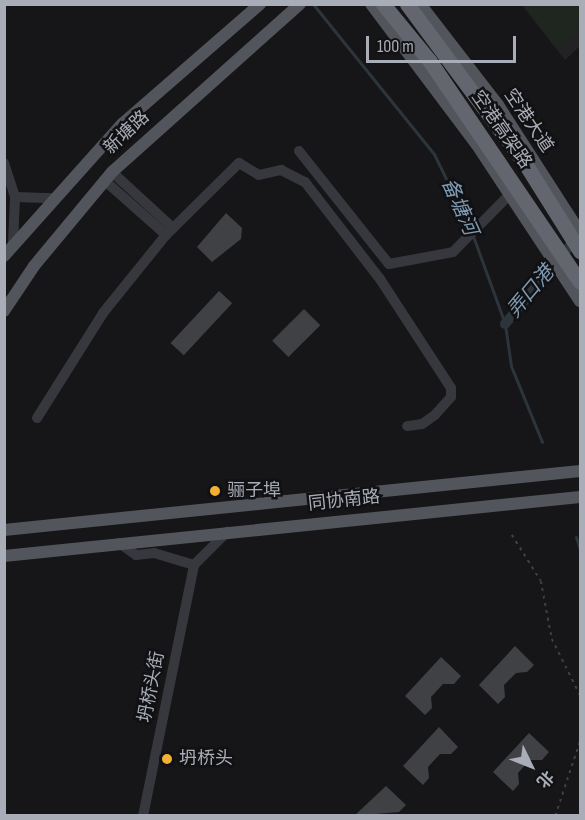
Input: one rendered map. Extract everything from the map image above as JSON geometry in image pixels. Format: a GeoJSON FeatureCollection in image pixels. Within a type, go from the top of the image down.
{"type":"FeatureCollection","features":[{"type":"Feature","properties":{"kind":"highway","name":"空港高架路"},"geometry":{"type":"LineString","coordinates":[[383,4],[442,78],[580,293]]}},
{"type":"Feature","properties":{"kind":"highway","name":"空港高架路"},"geometry":{"type":"LineString","coordinates":[[406,4],[526,165],[580,251]]}},
{"type":"Feature","properties":{"kind":"main road","name":"新塘路"},"geometry":{"type":"LineString","coordinates":[[4,256],[52,198],[122,124],[260,4]]}},
{"type":"Feature","properties":{"kind":"main road"},"geometry":{"type":"LineString","coordinates":[[371,4],[580,293]]}},
{"type":"Feature","properties":{"kind":"main road","name":"空港大道"},"geometry":{"type":"LineString","coordinates":[[420,4],[498,105],[580,232]]}},
{"type":"Feature","properties":{"kind":"main road","name":"新塘路"},"geometry":{"type":"LineString","coordinates":[[4,311],[34,266],[108,176],[298,6]]}},
{"type":"Feature","properties":{"kind":"main road","name":"同协南路"},"geometry":{"type":"LineString","coordinates":[[4,530],[580,471]]}},
{"type":"Feature","properties":{"kind":"main road","name":"同协南路"},"geometry":{"type":"LineString","coordinates":[[4,556],[580,497]]}},
{"type":"Feature","properties":{"kind":"street"},"geometry":{"type":"LineString","coordinates":[[299,151],[389,264],[444,256],[458,247],[510,194]]}},
{"type":"Feature","properties":{"kind":"street"},"geometry":{"type":"LineString","coordinates":[[4,163],[15,197],[13,244]]}},
{"type":"Feature","properties":{"kind":"street"},"geometry":{"type":"LineString","coordinates":[[37,418],[102,312],[170,232],[239,163],[259,175],[281,170],[305,182],[380,279],[451,388],[451,397],[435,415],[422,424],[407,426]]}},
{"type":"Feature","properties":{"kind":"street"},"geometry":{"type":"LineString","coordinates":[[108,176],[170,232]]}},
{"type":"Feature","properties":{"kind":"street"},"geometry":{"type":"LineString","coordinates":[[15,197],[52,198]]}},
{"type":"Feature","properties":{"kind":"street"},"geometry":{"type":"LineString","coordinates":[[119,543],[136,555],[154,554],[194,565],[227,532]]}},
{"type":"Feature","properties":{"kind":"street","name":"坍桥头街"},"geometry":{"type":"LineString","coordinates":[[143,816],[194,565]]}},
{"type":"Feature","properties":{"kind":"path"},"geometry":{"type":"LineString","coordinates":[[512,535],[541,580],[552,639],[580,695]]}},
{"type":"Feature","properties":{"kind":"path"},"geometry":{"type":"LineString","coordinates":[[555,816],[580,741]]}},
{"type":"Feature","properties":{"kind":"shaded area"},"geometry":{"type":"Polygon","coordinates":[[[522,5],[580,5],[580,46],[565,60],[522,5]]]}},
{"type":"Feature","properties":{"kind":"shaded area"},"geometry":{"type":"Polygon","coordinates":[[[523,5],[580,5],[580,30],[556,48],[523,5]]]}},
{"type":"Feature","properties":{"kind":"building"},"geometry":{"type":"Polygon","coordinates":[[[226,213],[242,228],[241,239],[212,262],[197,247],[226,213]]]}},
{"type":"Feature","properties":{"kind":"building"},"geometry":{"type":"Polygon","coordinates":[[[219,291],[232,303],[184,355],[171,343],[219,291]]]}},
{"type":"Feature","properties":{"kind":"building"},"geometry":{"type":"Polygon","coordinates":[[[304,309],[320,325],[288,357],[272,341],[304,309]]]}},
{"type":"Feature","properties":{"kind":"building"},"geometry":{"type":"Polygon","coordinates":[[[515,646],[534,665],[527,672],[516,673],[504,685],[505,697],[498,704],[479,685],[515,646]]]}},
{"type":"Feature","properties":{"kind":"building"},"geometry":{"type":"Polygon","coordinates":[[[441,657],[461,676],[454,684],[443,684],[431,697],[432,708],[425,715],[405,696],[441,657]]]}},
{"type":"Feature","properties":{"kind":"building"},"geometry":{"type":"Polygon","coordinates":[[[439,727],[458,747],[451,754],[440,754],[428,767],[429,778],[423,785],[403,766],[439,727]]]}},
{"type":"Feature","properties":{"kind":"building"},"geometry":{"type":"Polygon","coordinates":[[[529,733],[549,752],[542,760],[530,760],[518,773],[519,784],[513,791],[493,772],[529,733]]]}},
{"type":"Feature","properties":{"kind":"building"},"geometry":{"type":"Polygon","coordinates":[[[386,786],[406,805],[399,812],[354,816],[386,786]]]}},
{"type":"Feature","properties":{"kind":"waterway","name":"备塘河"},"geometry":{"type":"LineString","coordinates":[[313,4],[434,154],[471,230]]}},
{"type":"Feature","properties":{"kind":"waterway","name":"备塘河"},"geometry":{"type":"LineString","coordinates":[[473,236],[505,324],[511,366],[542,442]]}},
{"type":"Feature","properties":{"kind":"waterway","name":"弄口港"},"geometry":{"type":"LineString","coordinates":[[505,324],[578,236]]}},
{"type":"Feature","properties":{"kind":"waterway","name":"备塘河"},"geometry":{"type":"LineString","coordinates":[[576,537],[580,549]]}},
{"type":"Feature","properties":{"kind":"place","name":"骊子埠"},"geometry":{"type":"Point","coordinates":[215,491]}},
{"type":"Feature","properties":{"kind":"place","name":"坍桥头"},"geometry":{"type":"Point","coordinates":[167,759]}}]}
